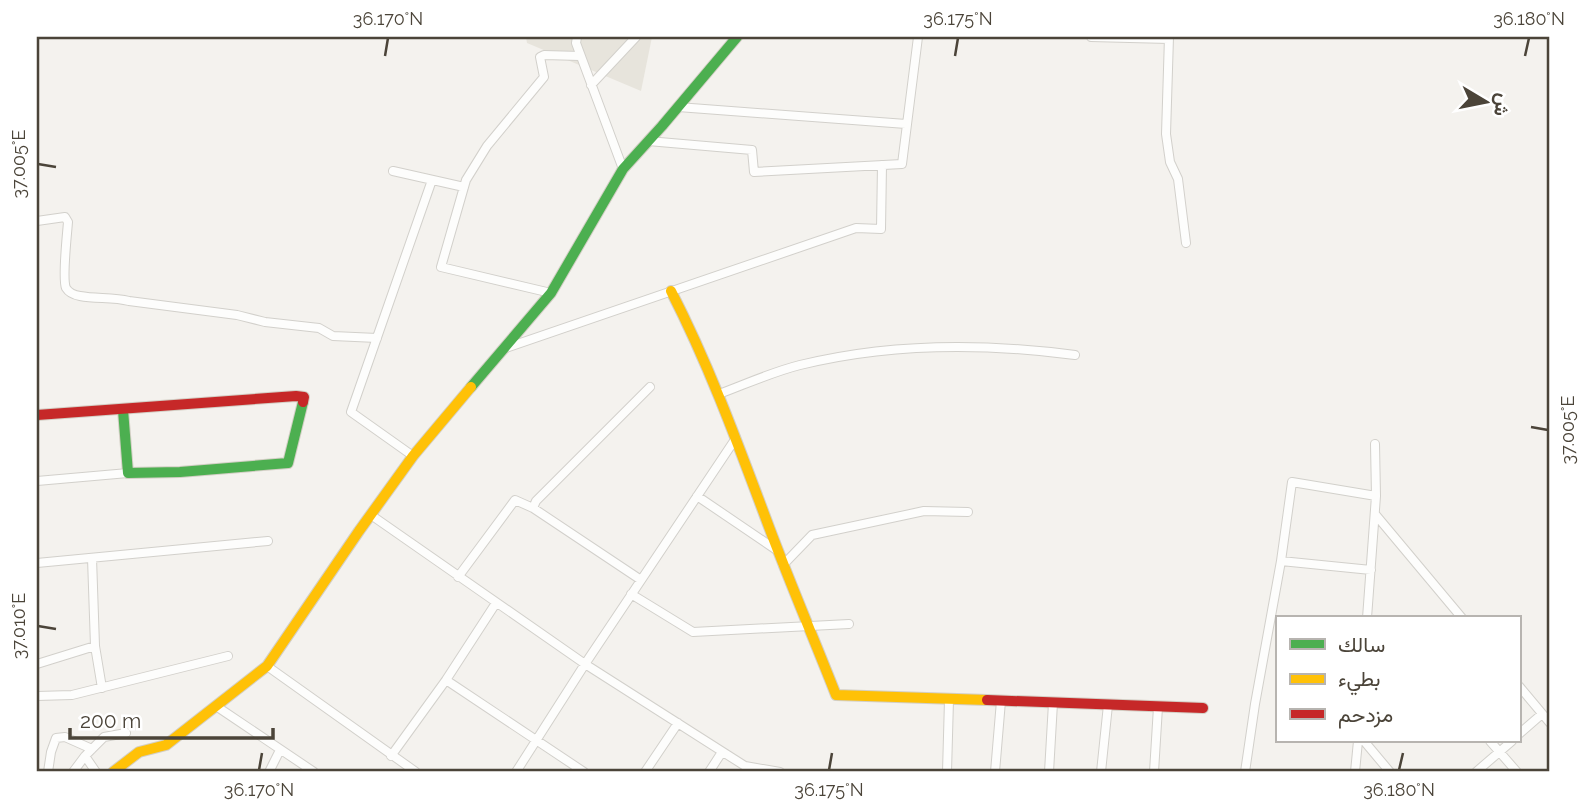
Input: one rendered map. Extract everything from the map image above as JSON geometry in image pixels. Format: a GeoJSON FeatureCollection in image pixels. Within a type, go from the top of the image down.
{"type":"FeatureCollection","features":[{"type":"Feature","properties":{"kind":"street"},"geometry":{"type":"LineString","coordinates":[[577,37],[580,56],[623,169]]}},
{"type":"Feature","properties":{"kind":"street"},"geometry":{"type":"LineString","coordinates":[[591,85],[636,37]]}},
{"type":"Feature","properties":{"kind":"street"},"geometry":{"type":"LineString","coordinates":[[113,772],[139,752],[166,745],[267,666],[413,456],[551,293],[623,169],[737,37]]}},
{"type":"Feature","properties":{"kind":"street"},"geometry":{"type":"LineString","coordinates":[[648,142],[752,150],[754,172],[902,163],[918,37]]}},
{"type":"Feature","properties":{"kind":"street"},"geometry":{"type":"LineString","coordinates":[[1091,37],[1169,38],[1166,134],[1170,162],[1178,180],[1186,243]]}},
{"type":"Feature","properties":{"kind":"street"},"geometry":{"type":"LineString","coordinates":[[551,293],[441,267],[466,180],[487,146],[544,76],[541,57],[580,56]]}},
{"type":"Feature","properties":{"kind":"street"},"geometry":{"type":"LineString","coordinates":[[678,107],[906,124]]}},
{"type":"Feature","properties":{"kind":"street"},"geometry":{"type":"LineString","coordinates":[[503,349],[856,228],[881,229],[882,165]]}},
{"type":"Feature","properties":{"kind":"street"},"geometry":{"type":"LineString","coordinates":[[393,171],[464,187]]}},
{"type":"Feature","properties":{"kind":"street"},"geometry":{"type":"LineString","coordinates":[[413,456],[351,412],[432,180]]}},
{"type":"Feature","properties":{"kind":"street"},"geometry":{"type":"LineString","coordinates":[[37,221],[65,217],[68,222],[64,279],[68,291],[72,293],[320,328],[333,337],[377,338]]}},
{"type":"Feature","properties":{"kind":"street"},"geometry":{"type":"LineString","coordinates":[[671,291],[719,394],[783,565],[836,695],[1203,708]]}},
{"type":"Feature","properties":{"kind":"street"},"geometry":{"type":"LineString","coordinates":[[719,394],[797,366],[842,356],[908,348],[1023,348],[1075,355]]}},
{"type":"Feature","properties":{"kind":"street"},"geometry":{"type":"LineString","coordinates":[[533,508],[536,501],[650,387]]}},
{"type":"Feature","properties":{"kind":"street"},"geometry":{"type":"LineString","coordinates":[[37,415],[304,397],[288,463],[37,481]]}},
{"type":"Feature","properties":{"kind":"street"},"geometry":{"type":"LineString","coordinates":[[123,410],[128,473]]}},
{"type":"Feature","properties":{"kind":"street"},"geometry":{"type":"LineString","coordinates":[[516,772],[584,664],[736,438]]}},
{"type":"Feature","properties":{"kind":"street"},"geometry":{"type":"LineString","coordinates":[[1367,616],[1376,496],[1376,444]]}},
{"type":"Feature","properties":{"kind":"street"},"geometry":{"type":"LineString","coordinates":[[1245,772],[1292,482],[1376,496]]}},
{"type":"Feature","properties":{"kind":"street"},"geometry":{"type":"LineString","coordinates":[[697,496],[778,551]]}},
{"type":"Feature","properties":{"kind":"street"},"geometry":{"type":"LineString","coordinates":[[458,578],[515,500],[533,508],[641,580]]}},
{"type":"Feature","properties":{"kind":"street"},"geometry":{"type":"LineString","coordinates":[[783,565],[812,535],[924,511],[968,512]]}},
{"type":"Feature","properties":{"kind":"street"},"geometry":{"type":"LineString","coordinates":[[1375,514],[1460,616]]}},
{"type":"Feature","properties":{"kind":"street"},"geometry":{"type":"LineString","coordinates":[[371,515],[584,664],[744,766],[780,772]]}},
{"type":"Feature","properties":{"kind":"street"},"geometry":{"type":"LineString","coordinates":[[37,563],[268,541]]}},
{"type":"Feature","properties":{"kind":"street"},"geometry":{"type":"LineString","coordinates":[[92,558],[94,646],[102,688]]}},
{"type":"Feature","properties":{"kind":"street"},"geometry":{"type":"LineString","coordinates":[[1281,561],[1371,570]]}},
{"type":"Feature","properties":{"kind":"street"},"geometry":{"type":"LineString","coordinates":[[631,594],[693,632],[849,624]]}},
{"type":"Feature","properties":{"kind":"street"},"geometry":{"type":"LineString","coordinates":[[391,756],[446,680],[496,603]]}},
{"type":"Feature","properties":{"kind":"street"},"geometry":{"type":"LineString","coordinates":[[37,664],[94,646]]}},
{"type":"Feature","properties":{"kind":"street"},"geometry":{"type":"LineString","coordinates":[[37,696],[72,695],[228,656]]}},
{"type":"Feature","properties":{"kind":"street"},"geometry":{"type":"LineString","coordinates":[[267,666],[416,772]]}},
{"type":"Feature","properties":{"kind":"street"},"geometry":{"type":"LineString","coordinates":[[446,680],[584,772]]}},
{"type":"Feature","properties":{"kind":"street"},"geometry":{"type":"LineString","coordinates":[[1520,687],[1550,723]]}},
{"type":"Feature","properties":{"kind":"street"},"geometry":{"type":"LineString","coordinates":[[947,772],[949,699]]}},
{"type":"Feature","properties":{"kind":"street"},"geometry":{"type":"LineString","coordinates":[[995,772],[1001,701]]}},
{"type":"Feature","properties":{"kind":"street"},"geometry":{"type":"LineString","coordinates":[[1049,772],[1053,703]]}},
{"type":"Feature","properties":{"kind":"street"},"geometry":{"type":"LineString","coordinates":[[1101,772],[1108,705]]}},
{"type":"Feature","properties":{"kind":"street"},"geometry":{"type":"LineString","coordinates":[[216,706],[314,772]]}},
{"type":"Feature","properties":{"kind":"street"},"geometry":{"type":"LineString","coordinates":[[1154,772],[1158,707]]}},
{"type":"Feature","properties":{"kind":"street"},"geometry":{"type":"LineString","coordinates":[[1520,733],[1542,714]]}},
{"type":"Feature","properties":{"kind":"street"},"geometry":{"type":"LineString","coordinates":[[645,772],[678,723]]}},
{"type":"Feature","properties":{"kind":"street"},"geometry":{"type":"LineString","coordinates":[[73,772],[104,737],[126,733]]}},
{"type":"Feature","properties":{"kind":"street"},"geometry":{"type":"LineString","coordinates":[[48,772],[56,738],[65,737],[89,753],[96,772]]}},
{"type":"Feature","properties":{"kind":"street"},"geometry":{"type":"LineString","coordinates":[[1356,772],[1361,742]]}},
{"type":"Feature","properties":{"kind":"street"},"geometry":{"type":"LineString","coordinates":[[1362,742],[1390,772]]}},
{"type":"Feature","properties":{"kind":"street"},"geometry":{"type":"LineString","coordinates":[[1491,742],[1517,772]]}},
{"type":"Feature","properties":{"kind":"street"},"geometry":{"type":"LineString","coordinates":[[1476,772],[1511,742]]}},
{"type":"Feature","properties":{"kind":"street"},"geometry":{"type":"LineString","coordinates":[[269,772],[280,750]]}},
{"type":"Feature","properties":{"kind":"street"},"geometry":{"type":"LineString","coordinates":[[709,772],[722,752]]}},
{"type":"Feature","properties":{"kind":"shaded area"},"geometry":{"type":"Polygon","coordinates":[[[526,37],[652,37],[641,91],[527,43],[526,37]]]}},
{"type":"Feature","properties":{"kind":"traffic: fast"},"geometry":{"type":"LineString","coordinates":[[471,387],[551,293],[623,169],[737,37]]}},
{"type":"Feature","properties":{"kind":"traffic: fast"},"geometry":{"type":"LineString","coordinates":[[123,410],[128,473],[180,472],[288,463],[303,402]]}},
{"type":"Feature","properties":{"kind":"traffic: slow"},"geometry":{"type":"LineString","coordinates":[[671,291],[723,407],[836,695],[987,700]]}},
{"type":"Feature","properties":{"kind":"traffic: slow"},"geometry":{"type":"LineString","coordinates":[[113,772],[139,752],[166,745],[267,666],[413,456],[471,387]]}},
{"type":"Feature","properties":{"kind":"traffic: jam"},"geometry":{"type":"LineString","coordinates":[[37,415],[296,396],[304,397],[303,402]]}},
{"type":"Feature","properties":{"kind":"traffic: jam"},"geometry":{"type":"LineString","coordinates":[[987,700],[1203,708]]}}]}
